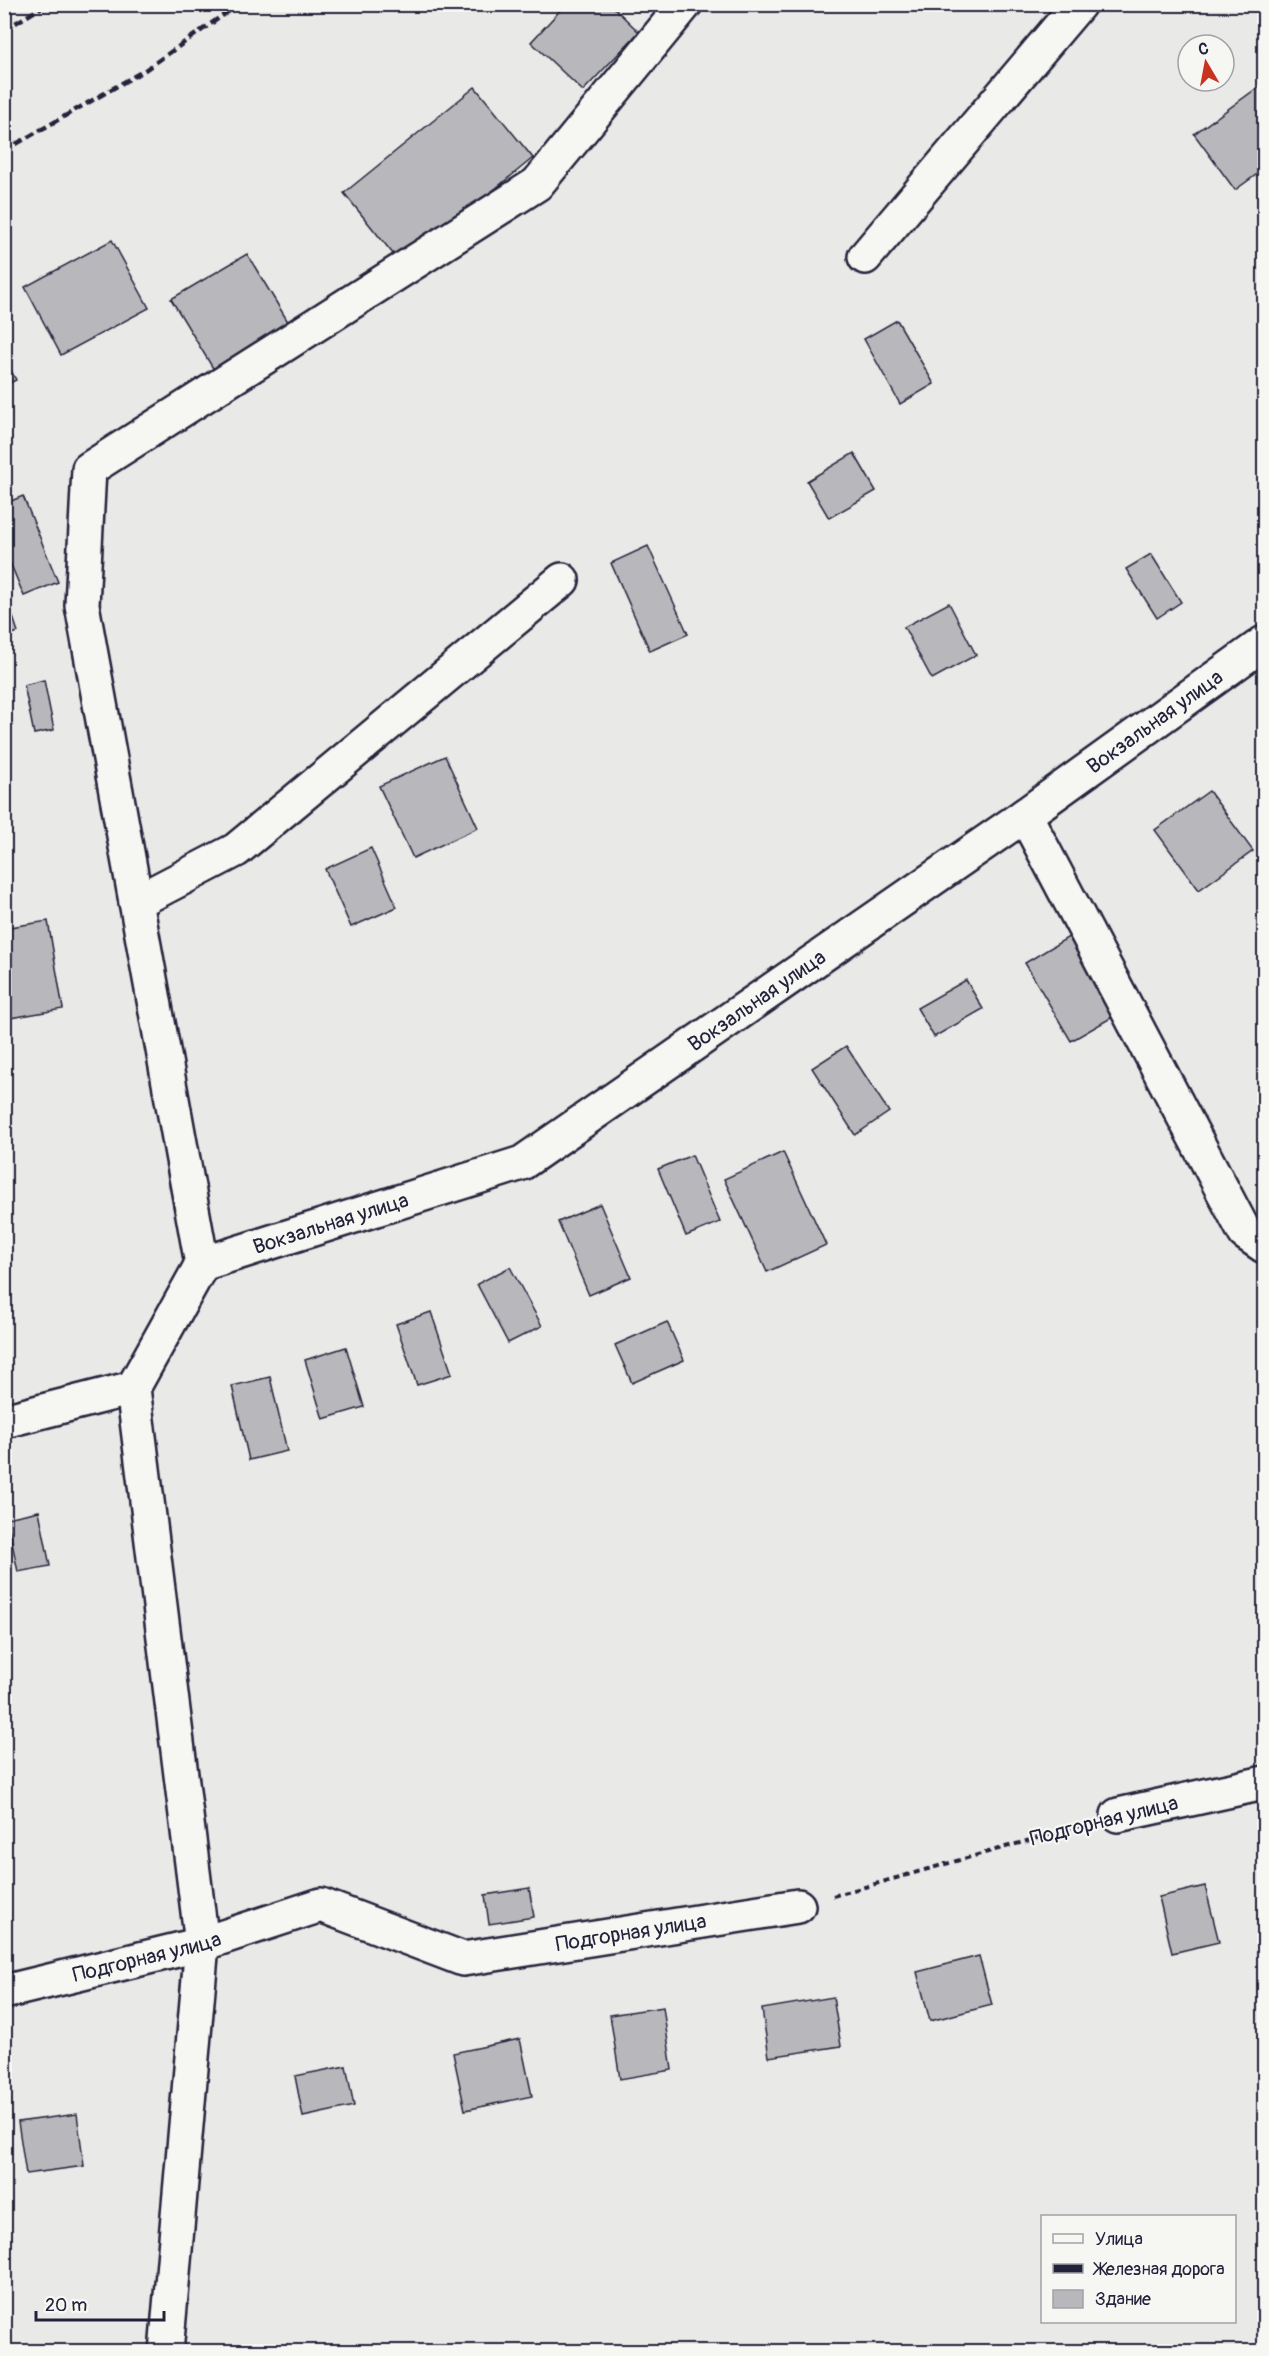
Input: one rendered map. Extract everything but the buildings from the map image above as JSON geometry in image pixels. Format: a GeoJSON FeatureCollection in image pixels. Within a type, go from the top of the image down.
{"type":"FeatureCollection","features":[{"type":"Feature","properties":{"kind":"street"},"geometry":{"type":"LineString","coordinates":[[166,2352],[202,1944],[133,1388],[202,1264],[82,605],[89,469],[537,184],[685,4]]}},
{"type":"Feature","properties":{"kind":"street"},"geometry":{"type":"LineString","coordinates":[[865,257],[1079,4]]}},
{"type":"Feature","properties":{"kind":"street"},"geometry":{"type":"LineString","coordinates":[[136,903],[236,850],[562,580]]}},
{"type":"Feature","properties":{"kind":"street","name":"Вокзальная улица"},"geometry":{"type":"LineString","coordinates":[[202,1264],[522,1163],[1025,815],[1264,643]]}},
{"type":"Feature","properties":{"kind":"street"},"geometry":{"type":"LineString","coordinates":[[1025,815],[1245,1233],[1264,1246]]}},
{"type":"Feature","properties":{"kind":"street"},"geometry":{"type":"LineString","coordinates":[[4,1421],[133,1388]]}},
{"type":"Feature","properties":{"kind":"street","name":"Подгорная улица"},"geometry":{"type":"LineString","coordinates":[[1118,1815],[1264,1783]]}},
{"type":"Feature","properties":{"kind":"street","name":"Подгорная улица"},"geometry":{"type":"LineString","coordinates":[[4,1992],[202,1944],[321,1905],[463,1959],[798,1906]]}},
{"type":"Feature","properties":{"kind":"path","name":"Подгорная улица"},"geometry":{"type":"LineString","coordinates":[[798,1906],[1118,1815]]}},
{"type":"Feature","properties":{"kind":"railway"},"geometry":{"type":"LineString","coordinates":[[4,30],[47,4]]}},
{"type":"Feature","properties":{"kind":"railway"},"geometry":{"type":"LineString","coordinates":[[4,151],[145,70],[239,4]]}}]}
